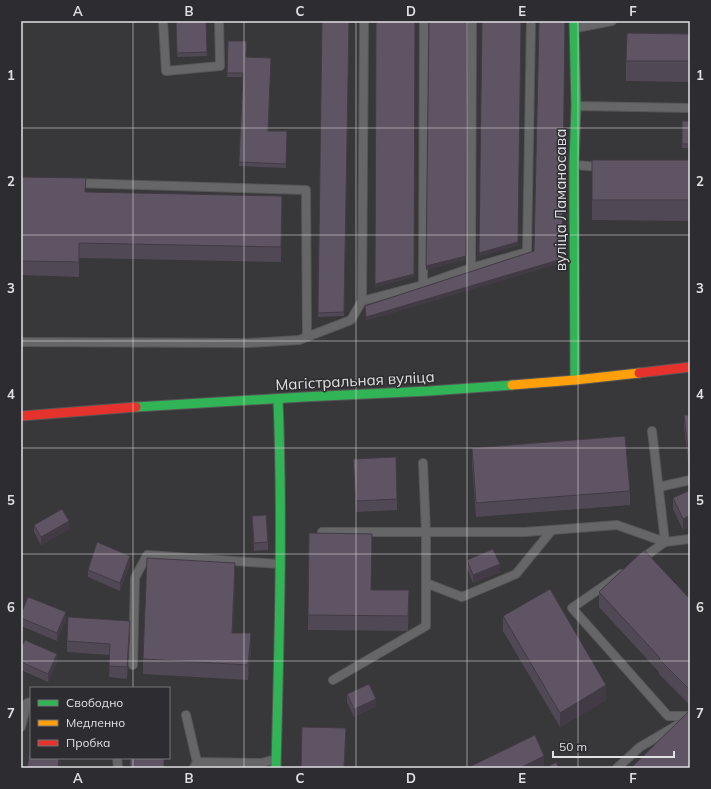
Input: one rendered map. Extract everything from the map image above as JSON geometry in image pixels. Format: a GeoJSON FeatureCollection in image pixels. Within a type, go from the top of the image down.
{"type":"FeatureCollection","features":[{"type":"Feature","properties":{"kind":"street","name":"вуліца Ламаносава"},"geometry":{"type":"LineString","coordinates":[[574,24],[576,106],[574,165],[575,380]]}},
{"type":"Feature","properties":{"kind":"street","name":"Магістральная вуліца"},"geometry":{"type":"LineString","coordinates":[[21,416],[105,409],[429,391],[575,380],[690,367]]}},
{"type":"Feature","properties":{"kind":"street"},"geometry":{"type":"LineString","coordinates":[[276,763],[280,564],[280,455],[278,399]]}},
{"type":"Feature","properties":{"kind":"lane"},"geometry":{"type":"LineString","coordinates":[[163,21],[166,71],[220,66],[219,21]]}},
{"type":"Feature","properties":{"kind":"lane"},"geometry":{"type":"LineString","coordinates":[[21,342],[248,343],[299,340],[351,320],[362,301],[364,21]]}},
{"type":"Feature","properties":{"kind":"lane"},"geometry":{"type":"LineString","coordinates":[[423,285],[424,21]]}},
{"type":"Feature","properties":{"kind":"lane"},"geometry":{"type":"LineString","coordinates":[[471,268],[472,21]]}},
{"type":"Feature","properties":{"kind":"lane"},"geometry":{"type":"LineString","coordinates":[[362,301],[423,285],[471,268],[527,252],[532,21]]}},
{"type":"Feature","properties":{"kind":"lane"},"geometry":{"type":"LineString","coordinates":[[574,24],[612,21]]}},
{"type":"Feature","properties":{"kind":"lane"},"geometry":{"type":"LineString","coordinates":[[576,106],[690,108]]}},
{"type":"Feature","properties":{"kind":"lane"},"geometry":{"type":"LineString","coordinates":[[574,165],[612,167]]}},
{"type":"Feature","properties":{"kind":"lane"},"geometry":{"type":"LineString","coordinates":[[69,183],[306,190],[307,337]]}},
{"type":"Feature","properties":{"kind":"lane"},"geometry":{"type":"LineString","coordinates":[[652,431],[665,542]]}},
{"type":"Feature","properties":{"kind":"lane"},"geometry":{"type":"LineString","coordinates":[[333,680],[426,626],[426,532],[423,463]]}},
{"type":"Feature","properties":{"kind":"lane"},"geometry":{"type":"LineString","coordinates":[[659,487],[690,480]]}},
{"type":"Feature","properties":{"kind":"lane"},"geometry":{"type":"LineString","coordinates":[[322,532],[525,532],[617,526],[665,542],[690,539]]}},
{"type":"Feature","properties":{"kind":"lane"},"geometry":{"type":"LineString","coordinates":[[426,583],[462,597],[516,574],[552,530]]}},
{"type":"Feature","properties":{"kind":"lane"},"geometry":{"type":"LineString","coordinates":[[665,542],[572,608],[668,716],[690,716]]}},
{"type":"Feature","properties":{"kind":"lane"},"geometry":{"type":"LineString","coordinates":[[133,665],[135,578],[147,555],[280,564]]}},
{"type":"Feature","properties":{"kind":"lane"},"geometry":{"type":"LineString","coordinates":[[21,728],[26,703],[30,702]]}},
{"type":"Feature","properties":{"kind":"lane"},"geometry":{"type":"LineString","coordinates":[[186,716],[195,765],[276,763]]}},
{"type":"Feature","properties":{"kind":"lane"},"geometry":{"type":"LineString","coordinates":[[617,768],[640,747],[690,716]]}},
{"type":"Feature","properties":{"kind":"building"},"geometry":{"type":"Polygon","coordinates":[[[176,21],[206,21],[207,52],[177,53],[176,21]]]}},
{"type":"Feature","properties":{"kind":"building"},"geometry":{"type":"Polygon","coordinates":[[[322,21],[349,21],[344,312],[318,313],[322,21]]]}},
{"type":"Feature","properties":{"kind":"building"},"geometry":{"type":"Polygon","coordinates":[[[376,21],[415,21],[414,274],[375,284],[376,21]]]}},
{"type":"Feature","properties":{"kind":"building"},"geometry":{"type":"Polygon","coordinates":[[[429,21],[467,21],[466,256],[426,266],[429,21]]]}},
{"type":"Feature","properties":{"kind":"building"},"geometry":{"type":"Polygon","coordinates":[[[482,21],[521,21],[518,242],[479,253],[482,21]]]}},
{"type":"Feature","properties":{"kind":"building"},"geometry":{"type":"Polygon","coordinates":[[[539,21],[565,21],[562,259],[366,317],[365,306],[534,251],[539,21]]]}},
{"type":"Feature","properties":{"kind":"building"},"geometry":{"type":"Polygon","coordinates":[[[627,33],[690,34],[690,61],[626,61],[627,33]]]}},
{"type":"Feature","properties":{"kind":"building"},"geometry":{"type":"Polygon","coordinates":[[[228,41],[247,41],[246,57],[271,58],[268,131],[287,131],[286,164],[239,162],[243,73],[227,73],[228,41]]]}},
{"type":"Feature","properties":{"kind":"building"},"geometry":{"type":"Polygon","coordinates":[[[682,121],[690,121],[690,144],[682,144],[682,121]]]}},
{"type":"Feature","properties":{"kind":"building"},"geometry":{"type":"Polygon","coordinates":[[[592,160],[690,160],[690,200],[592,200],[592,160]]]}},
{"type":"Feature","properties":{"kind":"building"},"geometry":{"type":"Polygon","coordinates":[[[21,177],[86,178],[85,192],[282,196],[281,247],[79,243],[79,262],[21,261],[21,177]]]}},
{"type":"Feature","properties":{"kind":"building"},"geometry":{"type":"Polygon","coordinates":[[[684,415],[690,415],[690,457],[689,457],[684,415]]]}},
{"type":"Feature","properties":{"kind":"building"},"geometry":{"type":"Polygon","coordinates":[[[625,436],[630,491],[476,503],[472,448],[625,436]]]}},
{"type":"Feature","properties":{"kind":"building"},"geometry":{"type":"Polygon","coordinates":[[[396,457],[397,499],[356,501],[353,459],[396,457]]]}},
{"type":"Feature","properties":{"kind":"building"},"geometry":{"type":"Polygon","coordinates":[[[690,490],[690,515],[683,519],[673,498],[690,490]]]}},
{"type":"Feature","properties":{"kind":"building"},"geometry":{"type":"Polygon","coordinates":[[[62,509],[69,521],[41,537],[34,525],[62,509]]]}},
{"type":"Feature","properties":{"kind":"building"},"geometry":{"type":"Polygon","coordinates":[[[266,515],[268,542],[254,543],[252,516],[266,515]]]}},
{"type":"Feature","properties":{"kind":"building"},"geometry":{"type":"Polygon","coordinates":[[[309,533],[372,534],[371,590],[409,590],[408,616],[308,615],[309,533]]]}},
{"type":"Feature","properties":{"kind":"building"},"geometry":{"type":"Polygon","coordinates":[[[97,542],[130,556],[120,583],[88,570],[97,542]]]}},
{"type":"Feature","properties":{"kind":"building"},"geometry":{"type":"Polygon","coordinates":[[[493,549],[500,564],[473,575],[467,560],[493,549]]]}},
{"type":"Feature","properties":{"kind":"building"},"geometry":{"type":"Polygon","coordinates":[[[644,550],[690,599],[690,690],[659,659],[660,658],[599,592],[644,550]]]}},
{"type":"Feature","properties":{"kind":"building"},"geometry":{"type":"Polygon","coordinates":[[[147,558],[235,563],[232,633],[251,633],[248,665],[143,659],[147,558]]]}},
{"type":"Feature","properties":{"kind":"building"},"geometry":{"type":"Polygon","coordinates":[[[550,589],[606,685],[560,713],[503,616],[550,589]]]}},
{"type":"Feature","properties":{"kind":"building"},"geometry":{"type":"Polygon","coordinates":[[[28,597],[66,612],[57,633],[21,618],[21,614],[28,597]]]}},
{"type":"Feature","properties":{"kind":"building"},"geometry":{"type":"Polygon","coordinates":[[[68,617],[130,621],[127,667],[109,666],[110,644],[67,641],[68,617]]]}},
{"type":"Feature","properties":{"kind":"building"},"geometry":{"type":"Polygon","coordinates":[[[25,640],[57,654],[48,674],[21,662],[21,648],[25,640]]]}},
{"type":"Feature","properties":{"kind":"building"},"geometry":{"type":"Polygon","coordinates":[[[369,684],[376,699],[354,709],[347,694],[369,684]]]}},
{"type":"Feature","properties":{"kind":"building"},"geometry":{"type":"Polygon","coordinates":[[[690,710],[690,768],[631,768],[690,710]]]}},
{"type":"Feature","properties":{"kind":"building"},"geometry":{"type":"Polygon","coordinates":[[[302,727],[346,728],[344,768],[301,768],[302,727]]]}},
{"type":"Feature","properties":{"kind":"building"},"geometry":{"type":"Polygon","coordinates":[[[535,735],[544,756],[520,768],[467,768],[535,735]]]}},
{"type":"Feature","properties":{"kind":"building"},"geometry":{"type":"Polygon","coordinates":[[[30,751],[30,759],[59,759],[58,768],[27,768],[30,751]]]}},
{"type":"Feature","properties":{"kind":"building"},"geometry":{"type":"Polygon","coordinates":[[[130,759],[164,759],[164,768],[130,768],[130,759]]]}},
{"type":"Feature","properties":{"kind":"building"},"geometry":{"type":"Polygon","coordinates":[[[556,762],[559,768],[546,768],[556,762]]]}},
{"type":"Feature","properties":{"kind":"traffic: fast"},"geometry":{"type":"LineString","coordinates":[[574,21],[576,106],[574,165],[575,380]]}},
{"type":"Feature","properties":{"kind":"traffic: fast"},"geometry":{"type":"LineString","coordinates":[[136,407],[512,385]]}},
{"type":"Feature","properties":{"kind":"traffic: fast"},"geometry":{"type":"LineString","coordinates":[[276,768],[280,537],[278,399]]}},
{"type":"Feature","properties":{"kind":"traffic: slow"},"geometry":{"type":"LineString","coordinates":[[512,385],[639,373]]}},
{"type":"Feature","properties":{"kind":"traffic: jam"},"geometry":{"type":"LineString","coordinates":[[639,373],[690,367]]}},
{"type":"Feature","properties":{"kind":"traffic: jam"},"geometry":{"type":"LineString","coordinates":[[21,416],[136,407]]}}]}
